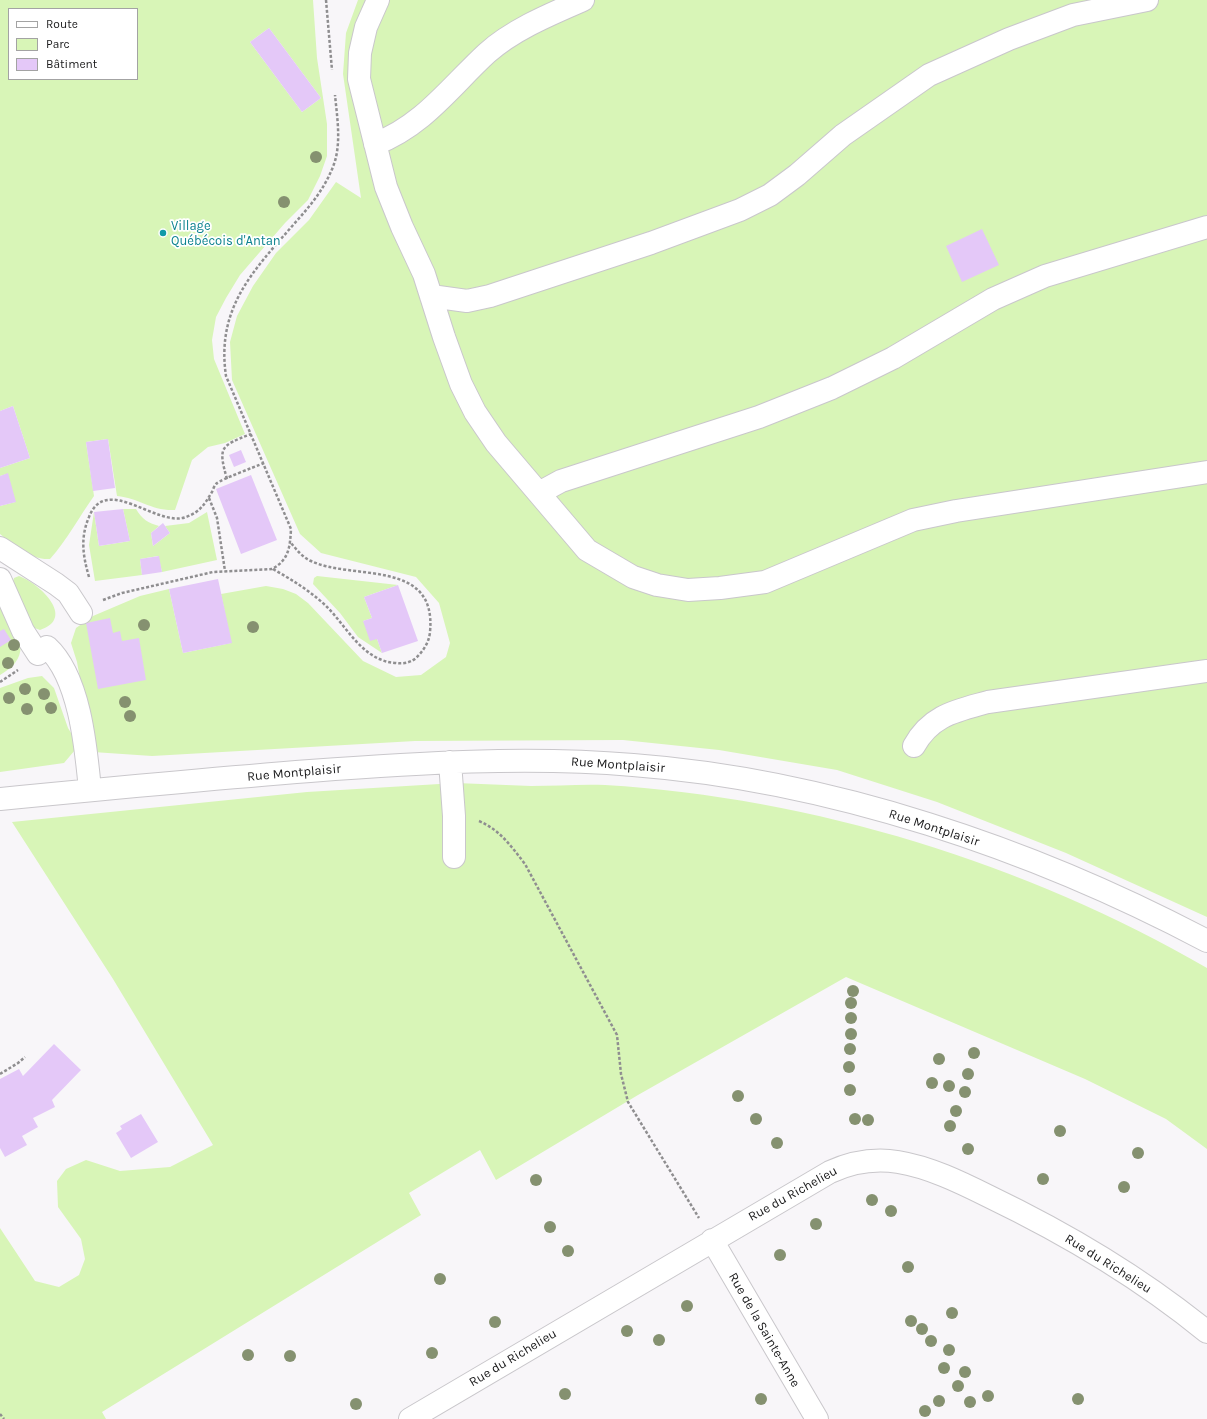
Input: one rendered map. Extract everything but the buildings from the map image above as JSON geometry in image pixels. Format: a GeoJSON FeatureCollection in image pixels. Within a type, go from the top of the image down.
{"type":"FeatureCollection","features":[{"type":"Feature","properties":{"kind":"street"},"geometry":{"type":"LineString","coordinates":[[378,0],[366,27],[360,53],[359,79],[386,187],[402,227],[424,274],[446,344],[475,412],[496,443],[587,550],[632,577],[656,585],[688,590],[720,588],[765,582],[913,520],[956,511],[1207,472]]}},
{"type":"Feature","properties":{"kind":"street"},"geometry":{"type":"LineString","coordinates":[[375,144],[397,134],[415,123],[433,108],[488,52],[512,35],[583,0]]}},
{"type":"Feature","properties":{"kind":"street"},"geometry":{"type":"LineString","coordinates":[[431,296],[467,301],[490,296],[651,242],[740,210],[775,191],[843,135],[929,75],[1009,39],[1073,15],[1147,0]]}},
{"type":"Feature","properties":{"kind":"street"},"geometry":{"type":"LineString","coordinates":[[538,493],[561,481],[759,417],[832,388],[893,358],[993,299],[1045,276],[1207,227]]}},
{"type":"Feature","properties":{"kind":"street"},"geometry":{"type":"LineString","coordinates":[[0,548],[68,593],[81,613]]}},
{"type":"Feature","properties":{"kind":"street"},"geometry":{"type":"LineString","coordinates":[[0,579],[21,626],[43,651],[54,653],[72,687],[84,737],[90,790]]}},
{"type":"Feature","properties":{"kind":"street"},"geometry":{"type":"LineString","coordinates":[[914,746],[928,726],[937,719],[958,710],[988,702],[1207,671]]}},
{"type":"Feature","properties":{"kind":"street","name":"Rue Montplaisir"},"geometry":{"type":"LineString","coordinates":[[0,799],[328,770],[450,762],[543,761],[634,765],[721,775],[848,801],[939,829],[1041,865],[1113,895],[1207,941]]}},
{"type":"Feature","properties":{"kind":"street"},"geometry":{"type":"LineString","coordinates":[[450,762],[454,816],[454,857]]}},
{"type":"Feature","properties":{"kind":"street","name":"Rue du Richelieu"},"geometry":{"type":"LineString","coordinates":[[410,1419],[707,1231],[841,1167],[870,1160],[899,1162],[940,1175],[967,1186],[1038,1221],[1133,1278],[1207,1332]]}},
{"type":"Feature","properties":{"kind":"street","name":"Rue de la Sainte-Anne"},"geometry":{"type":"LineString","coordinates":[[707,1231],[817,1419]]}},
{"type":"Feature","properties":{"kind":"path"},"geometry":{"type":"LineString","coordinates":[[326,0],[333,74]]}},
{"type":"Feature","properties":{"kind":"path"},"geometry":{"type":"LineString","coordinates":[[81,613],[97,602],[122,593],[213,572],[272,569],[281,565],[288,556],[291,543],[291,529],[226,376],[224,361],[226,332],[232,311],[241,289],[254,269],[318,196],[330,175],[335,159],[338,133],[334,89]]}},
{"type":"Feature","properties":{"kind":"path"},"geometry":{"type":"LineString","coordinates":[[228,479],[221,458],[223,449],[231,442],[251,434]]}},
{"type":"Feature","properties":{"kind":"path"},"geometry":{"type":"LineString","coordinates":[[90,580],[83,546],[83,533],[93,507],[101,501],[120,501],[133,504],[160,516],[174,519],[185,517],[200,510],[216,484],[264,464]]}},
{"type":"Feature","properties":{"kind":"path"},"geometry":{"type":"LineString","coordinates":[[208,498],[217,518],[225,571]]}},
{"type":"Feature","properties":{"kind":"path"},"geometry":{"type":"LineString","coordinates":[[272,569],[305,588],[326,606],[360,646],[375,656],[389,663],[403,664],[413,660],[423,651],[430,637],[431,626],[428,608],[420,591],[408,582],[388,576],[322,566],[302,557],[291,543]]}},
{"type":"Feature","properties":{"kind":"path"},"geometry":{"type":"LineString","coordinates":[[0,682],[43,651]]}},
{"type":"Feature","properties":{"kind":"path"},"geometry":{"type":"LineString","coordinates":[[454,816],[478,820],[491,826],[505,838],[525,864],[617,1035],[621,1074],[628,1102],[707,1231]]}},
{"type":"Feature","properties":{"kind":"path"},"geometry":{"type":"LineString","coordinates":[[0,1074],[18,1063],[24,1057]]}},
{"type":"Feature","properties":{"kind":"path"},"geometry":{"type":"LineString","coordinates":[[0,1414],[4,1419]]}},
{"type":"Feature","properties":{"kind":"green space"},"geometry":{"type":"Polygon","coordinates":[[[0,0],[313,0],[317,58],[327,124],[327,156],[320,176],[308,200],[285,223],[240,275],[216,317],[212,340],[214,359],[245,434],[225,443],[208,447],[192,460],[175,510],[159,509],[132,499],[117,496],[108,439],[86,442],[94,496],[56,552],[50,559],[43,559],[30,555],[0,534],[0,506],[15,502],[7,474],[0,476],[0,468],[30,458],[13,406],[0,411],[0,0]],[[269,28],[250,42],[302,112],[321,98],[269,28]]]}},
{"type":"Feature","properties":{"kind":"green space"},"geometry":{"type":"Polygon","coordinates":[[[358,0],[1207,0],[1207,917],[1066,853],[937,802],[837,770],[719,750],[623,740],[415,741],[152,756],[93,752],[77,662],[71,643],[76,628],[93,616],[140,596],[169,589],[183,653],[231,643],[221,594],[266,586],[283,589],[296,594],[308,603],[363,661],[396,677],[421,675],[446,657],[450,643],[439,603],[416,577],[321,553],[300,534],[232,380],[230,342],[237,316],[253,286],[276,253],[309,220],[336,182],[361,198],[343,74],[346,33],[358,0]]]}},
{"type":"Feature","properties":{"kind":"green space"},"geometry":{"type":"Polygon","coordinates":[[[123,509],[136,509],[146,520],[159,526],[151,533],[153,546],[170,533],[165,526],[189,523],[207,512],[217,560],[162,572],[158,556],[140,559],[142,575],[95,581],[89,545],[94,512],[99,546],[130,541],[123,509]]]}},
{"type":"Feature","properties":{"kind":"green space"},"geometry":{"type":"Polygon","coordinates":[[[19,576],[36,586],[51,601],[55,609],[55,617],[51,625],[40,630],[32,627],[12,585],[14,578],[19,576]]]}},
{"type":"Feature","properties":{"kind":"green space"},"geometry":{"type":"Polygon","coordinates":[[[317,576],[398,585],[364,597],[372,618],[363,621],[377,639],[382,653],[358,637],[340,613],[313,584],[314,578],[317,576]]]}},
{"type":"Feature","properties":{"kind":"green space"},"geometry":{"type":"Polygon","coordinates":[[[0,600],[17,631],[21,648],[15,663],[0,675],[0,600]]]}},
{"type":"Feature","properties":{"kind":"green space"},"geometry":{"type":"Polygon","coordinates":[[[42,676],[54,688],[68,728],[76,741],[75,750],[64,763],[0,772],[0,688],[28,678],[42,676]]]}},
{"type":"Feature","properties":{"kind":"green space"},"geometry":{"type":"Polygon","coordinates":[[[456,783],[531,786],[605,785],[683,792],[762,804],[840,821],[916,842],[992,867],[1066,897],[1138,931],[1207,968],[1207,1149],[1166,1119],[1085,1079],[846,977],[638,1095],[496,1180],[480,1150],[409,1193],[421,1215],[102,1412],[106,1419],[0,1419],[0,1228],[35,1281],[59,1287],[79,1275],[85,1259],[81,1239],[58,1207],[57,1181],[66,1169],[86,1160],[120,1171],[170,1167],[213,1145],[113,979],[12,822],[307,792],[456,783]]]}},
{"type":"Feature","properties":{"kind":"place","name":"Village Québécois d'Antan"},"geometry":{"type":"Point","coordinates":[163,233]}}]}
